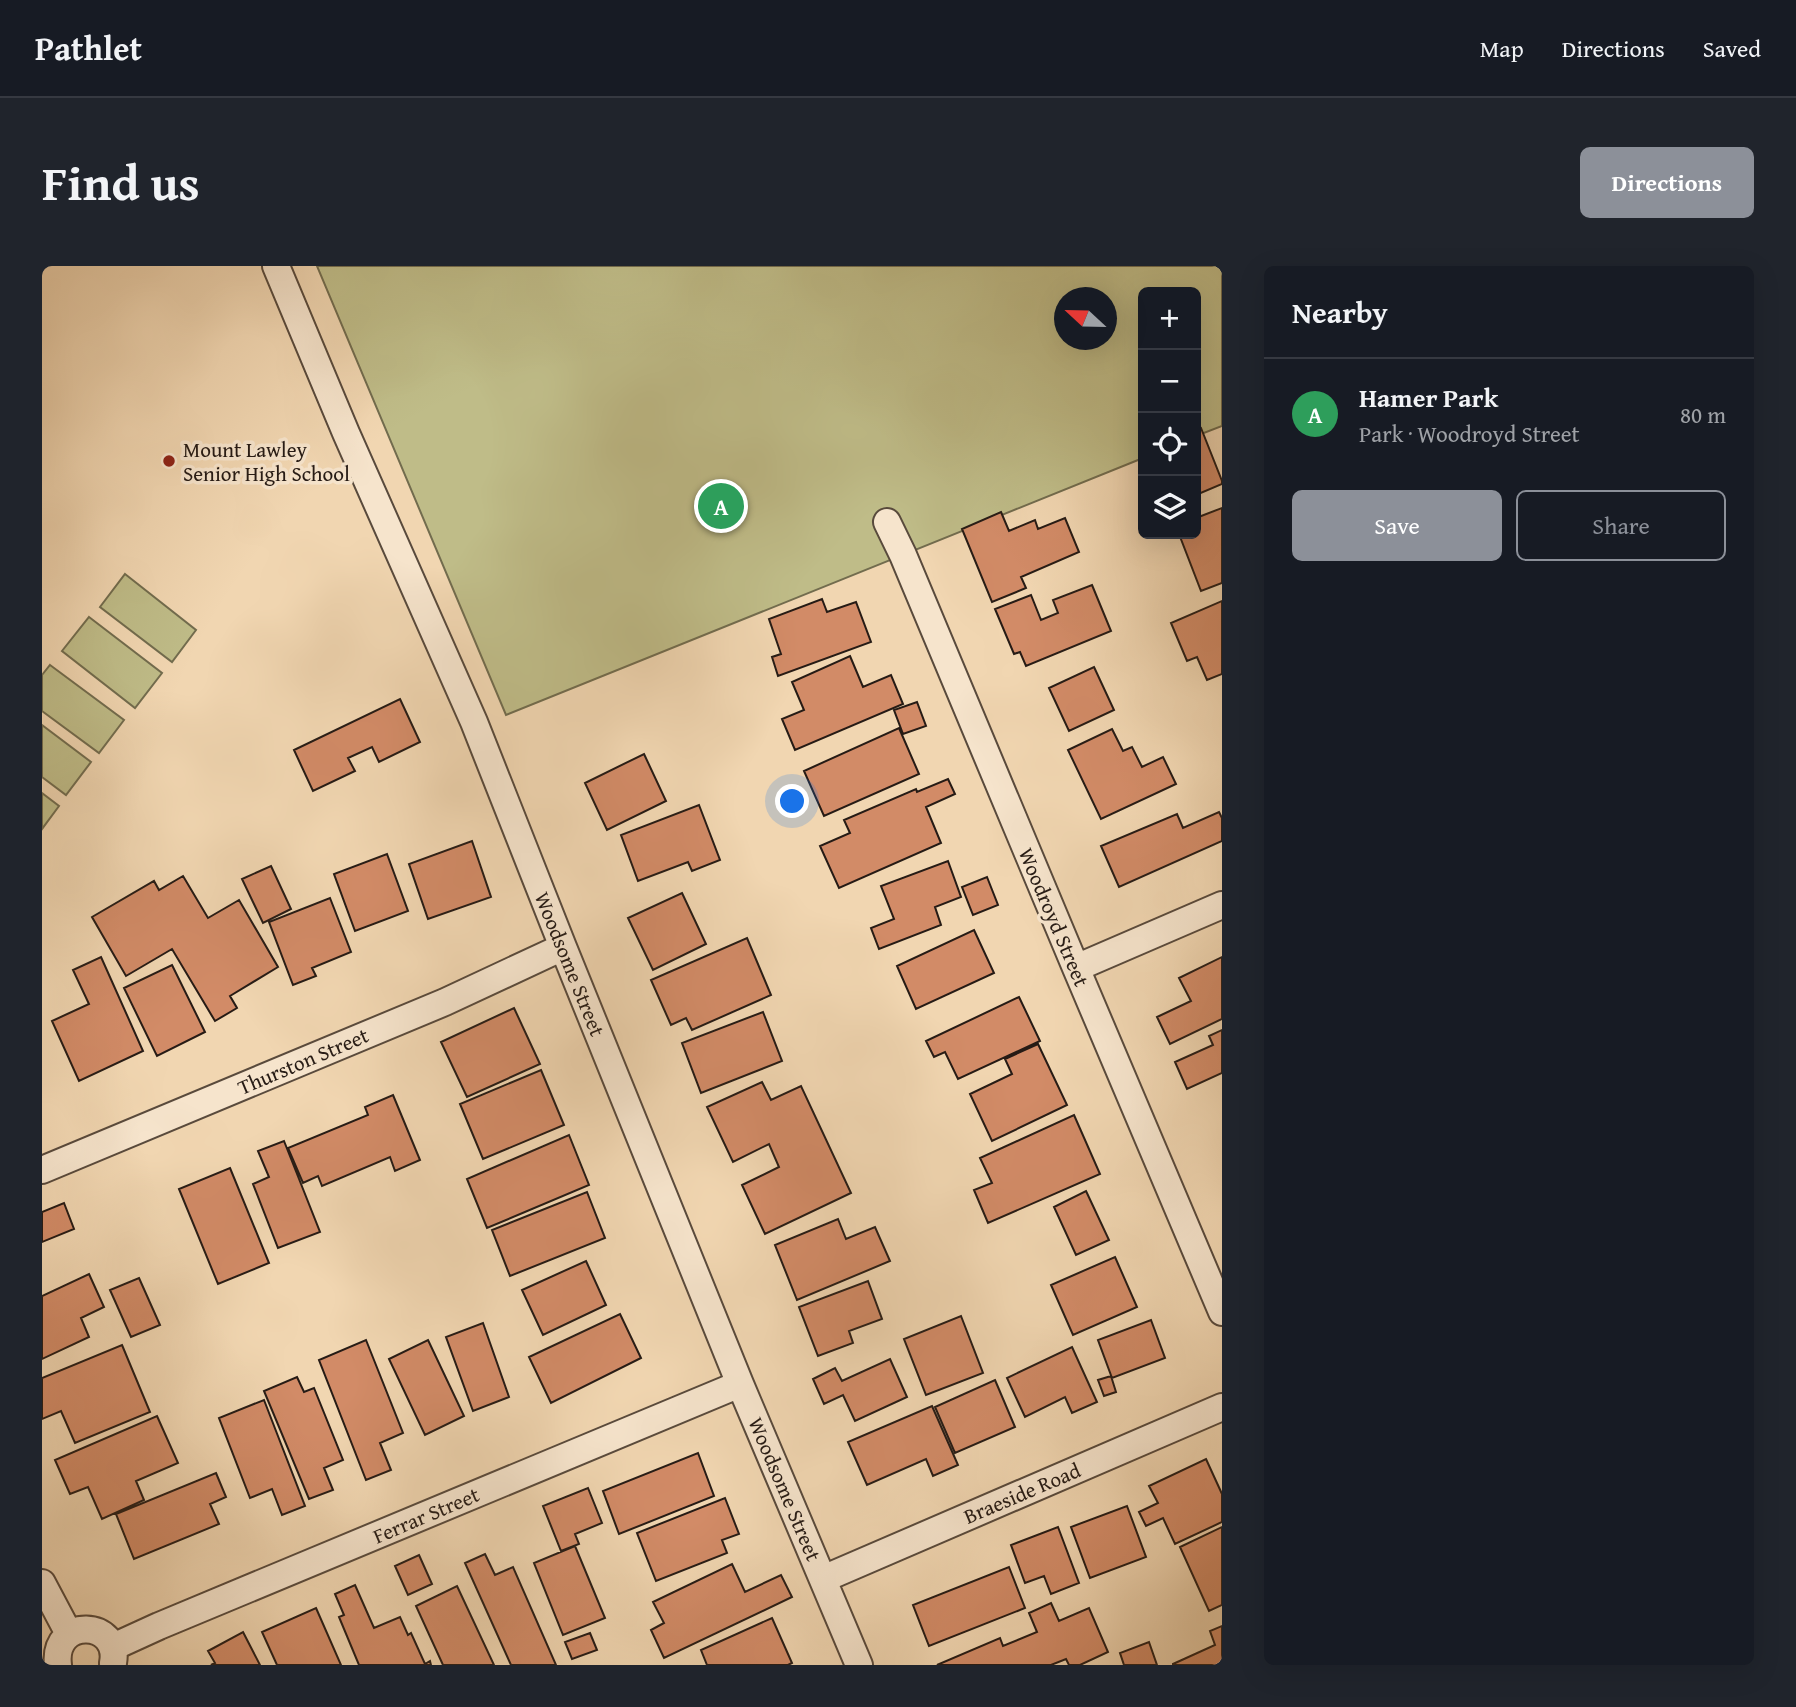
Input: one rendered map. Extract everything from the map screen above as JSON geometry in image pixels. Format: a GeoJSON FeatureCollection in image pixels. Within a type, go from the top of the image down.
{"type":"FeatureCollection","features":[{"type":"Feature","properties":{"kind":"street","name":"Woodsome Street"},"geometry":{"type":"LineString","coordinates":[[276,266],[346,433],[474,722],[740,1384],[859,1665]]}},
{"type":"Feature","properties":{"kind":"street","name":"Woodroyd Street"},"geometry":{"type":"LineString","coordinates":[[887,522],[1222,1312]]}},
{"type":"Feature","properties":{"kind":"street"},"geometry":{"type":"LineString","coordinates":[[1076,968],[1222,905]]}},
{"type":"Feature","properties":{"kind":"street","name":"Thurston Street"},"geometry":{"type":"LineString","coordinates":[[42,1170],[432,1007],[563,947]]}},
{"type":"Feature","properties":{"kind":"street","name":"Ferrar Street"},"geometry":{"type":"LineString","coordinates":[[113,1656],[159,1626],[740,1384]]}},
{"type":"Feature","properties":{"kind":"street","name":"Braeside Road"},"geometry":{"type":"LineString","coordinates":[[823,1579],[1222,1408]]}},
{"type":"Feature","properties":{"kind":"street"},"geometry":{"type":"LineString","coordinates":[[42,1583],[69,1634]]}},
{"type":"Feature","properties":{"kind":"street"},"geometry":{"type":"LineString","coordinates":[[58,1665],[57,1652],[61,1642],[69,1634],[81,1629],[94,1630],[106,1637],[113,1656]]}},
{"type":"Feature","properties":{"kind":"shaded area"},"geometry":{"type":"Polygon","coordinates":[[[317,266],[1222,266],[1222,426],[1201,434],[1201,287],[1138,287],[1138,460],[506,715],[317,266]]]}},
{"type":"Feature","properties":{"kind":"shaded area"},"geometry":{"type":"Polygon","coordinates":[[[125,574],[196,630],[172,662],[100,607],[125,574]]]}},
{"type":"Feature","properties":{"kind":"shaded area"},"geometry":{"type":"Polygon","coordinates":[[[89,617],[162,673],[135,708],[62,651],[89,617]]]}},
{"type":"Feature","properties":{"kind":"shaded area"},"geometry":{"type":"Polygon","coordinates":[[[50,665],[124,720],[99,753],[42,711],[42,675],[50,665]]]}},
{"type":"Feature","properties":{"kind":"shaded area"},"geometry":{"type":"Polygon","coordinates":[[[42,725],[91,762],[66,795],[42,777],[42,725]]]}},
{"type":"Feature","properties":{"kind":"shaded area"},"geometry":{"type":"Polygon","coordinates":[[[42,793],[59,806],[42,829],[42,793]]]}},
{"type":"Feature","properties":{"kind":"building"},"geometry":{"type":"Polygon","coordinates":[[[1201,428],[1222,481],[1222,484],[1201,493],[1201,428]]]}},
{"type":"Feature","properties":{"kind":"building"},"geometry":{"type":"Polygon","coordinates":[[[1222,508],[1222,583],[1201,591],[1181,539],[1201,539],[1201,516],[1222,508]]]}},
{"type":"Feature","properties":{"kind":"building"},"geometry":{"type":"Polygon","coordinates":[[[1001,512],[1009,531],[1035,520],[1038,529],[1065,518],[1079,552],[1021,577],[1026,588],[992,602],[962,529],[1001,512]]]}},
{"type":"Feature","properties":{"kind":"building"},"geometry":{"type":"Polygon","coordinates":[[[1092,585],[1111,631],[1026,666],[1020,652],[1014,654],[995,609],[1031,595],[1041,620],[1058,613],[1053,600],[1092,585]]]}},
{"type":"Feature","properties":{"kind":"building"},"geometry":{"type":"Polygon","coordinates":[[[822,599],[827,612],[856,602],[871,642],[778,676],[772,657],[781,654],[769,619],[822,599]]]}},
{"type":"Feature","properties":{"kind":"building"},"geometry":{"type":"Polygon","coordinates":[[[1222,601],[1222,674],[1207,680],[1197,657],[1187,661],[1171,623],[1222,601]]]}},
{"type":"Feature","properties":{"kind":"building"},"geometry":{"type":"Polygon","coordinates":[[[850,656],[863,687],[891,675],[903,704],[795,750],[782,719],[804,710],[792,682],[850,656]]]}},
{"type":"Feature","properties":{"kind":"building"},"geometry":{"type":"Polygon","coordinates":[[[1094,667],[1114,710],[1069,731],[1049,688],[1094,667]]]}},
{"type":"Feature","properties":{"kind":"building"},"geometry":{"type":"Polygon","coordinates":[[[400,699],[420,742],[379,762],[372,747],[348,758],[355,771],[313,791],[294,750],[400,699]]]}},
{"type":"Feature","properties":{"kind":"building"},"geometry":{"type":"Polygon","coordinates":[[[917,702],[926,726],[903,734],[894,710],[917,702]]]}},
{"type":"Feature","properties":{"kind":"building"},"geometry":{"type":"Polygon","coordinates":[[[899,728],[919,774],[824,816],[804,771],[899,728]]]}},
{"type":"Feature","properties":{"kind":"building"},"geometry":{"type":"Polygon","coordinates":[[[1112,729],[1123,751],[1132,747],[1142,767],[1163,757],[1176,784],[1101,819],[1068,750],[1112,729]]]}},
{"type":"Feature","properties":{"kind":"building"},"geometry":{"type":"Polygon","coordinates":[[[644,754],[666,801],[607,830],[585,783],[644,754]]]}},
{"type":"Feature","properties":{"kind":"building"},"geometry":{"type":"Polygon","coordinates":[[[948,779],[955,794],[926,807],[941,843],[839,888],[820,846],[850,833],[844,820],[916,789],[917,792],[948,779]]]}},
{"type":"Feature","properties":{"kind":"building"},"geometry":{"type":"Polygon","coordinates":[[[699,805],[720,860],[692,871],[688,862],[638,881],[621,835],[699,805]]]}},
{"type":"Feature","properties":{"kind":"building"},"geometry":{"type":"Polygon","coordinates":[[[1219,812],[1222,818],[1222,841],[1119,887],[1101,846],[1177,814],[1183,828],[1219,812]]]}},
{"type":"Feature","properties":{"kind":"building"},"geometry":{"type":"Polygon","coordinates":[[[472,841],[491,897],[428,919],[409,864],[472,841]]]}},
{"type":"Feature","properties":{"kind":"building"},"geometry":{"type":"Polygon","coordinates":[[[387,854],[408,911],[355,931],[334,874],[387,854]]]}},
{"type":"Feature","properties":{"kind":"building"},"geometry":{"type":"Polygon","coordinates":[[[948,861],[961,897],[935,907],[941,925],[879,949],[871,928],[894,919],[881,886],[948,861]]]}},
{"type":"Feature","properties":{"kind":"building"},"geometry":{"type":"Polygon","coordinates":[[[271,866],[291,909],[263,923],[242,879],[271,866]]]}},
{"type":"Feature","properties":{"kind":"building"},"geometry":{"type":"Polygon","coordinates":[[[183,876],[208,918],[239,900],[278,967],[230,996],[237,1008],[215,1021],[172,949],[126,976],[92,917],[154,881],[159,890],[183,876]]]}},
{"type":"Feature","properties":{"kind":"building"},"geometry":{"type":"Polygon","coordinates":[[[987,877],[998,905],[973,915],[962,887],[987,877]]]}},
{"type":"Feature","properties":{"kind":"building"},"geometry":{"type":"Polygon","coordinates":[[[682,893],[706,944],[653,970],[628,918],[682,893]]]}},
{"type":"Feature","properties":{"kind":"building"},"geometry":{"type":"Polygon","coordinates":[[[330,898],[351,952],[312,968],[316,976],[293,985],[269,922],[330,898]]]}},
{"type":"Feature","properties":{"kind":"building"},"geometry":{"type":"Polygon","coordinates":[[[974,930],[994,973],[916,1009],[897,966],[974,930]]]}},
{"type":"Feature","properties":{"kind":"building"},"geometry":{"type":"Polygon","coordinates":[[[747,938],[771,995],[692,1030],[686,1018],[671,1025],[651,980],[747,938]]]}},
{"type":"Feature","properties":{"kind":"building"},"geometry":{"type":"Polygon","coordinates":[[[101,957],[143,1051],[79,1081],[52,1021],[89,1004],[73,970],[101,957]]]}},
{"type":"Feature","properties":{"kind":"building"},"geometry":{"type":"Polygon","coordinates":[[[1222,957],[1222,1019],[1170,1044],[1157,1017],[1191,1001],[1179,978],[1222,957]]]}},
{"type":"Feature","properties":{"kind":"building"},"geometry":{"type":"Polygon","coordinates":[[[172,965],[205,1032],[157,1056],[124,988],[172,965]]]}},
{"type":"Feature","properties":{"kind":"building"},"geometry":{"type":"Polygon","coordinates":[[[1019,997],[1040,1041],[958,1079],[945,1052],[934,1057],[926,1041],[1019,997]]]}},
{"type":"Feature","properties":{"kind":"building"},"geometry":{"type":"Polygon","coordinates":[[[514,1008],[540,1064],[467,1097],[441,1042],[514,1008]]]}},
{"type":"Feature","properties":{"kind":"building"},"geometry":{"type":"Polygon","coordinates":[[[763,1012],[782,1061],[701,1093],[682,1043],[763,1012]]]}},
{"type":"Feature","properties":{"kind":"building"},"geometry":{"type":"Polygon","coordinates":[[[1222,1030],[1222,1073],[1187,1089],[1175,1062],[1213,1045],[1209,1036],[1222,1030]]]}},
{"type":"Feature","properties":{"kind":"building"},"geometry":{"type":"Polygon","coordinates":[[[1038,1044],[1067,1105],[992,1141],[970,1094],[1012,1074],[1005,1059],[1038,1044]]]}},
{"type":"Feature","properties":{"kind":"building"},"geometry":{"type":"Polygon","coordinates":[[[541,1070],[564,1125],[483,1159],[460,1104],[541,1070]]]}},
{"type":"Feature","properties":{"kind":"building"},"geometry":{"type":"Polygon","coordinates":[[[762,1082],[771,1100],[801,1086],[851,1193],[765,1234],[742,1185],[779,1167],[769,1144],[733,1162],[707,1107],[762,1082]]]}},
{"type":"Feature","properties":{"kind":"building"},"geometry":{"type":"Polygon","coordinates":[[[393,1095],[420,1160],[395,1171],[390,1157],[322,1186],[318,1176],[303,1183],[288,1148],[368,1115],[365,1107],[393,1095]]]}},
{"type":"Feature","properties":{"kind":"building"},"geometry":{"type":"Polygon","coordinates":[[[1074,1115],[1100,1174],[988,1223],[974,1190],[992,1183],[980,1158],[1074,1115]]]}},
{"type":"Feature","properties":{"kind":"building"},"geometry":{"type":"Polygon","coordinates":[[[569,1135],[589,1185],[487,1228],[467,1179],[569,1135]]]}},
{"type":"Feature","properties":{"kind":"building"},"geometry":{"type":"Polygon","coordinates":[[[284,1141],[320,1232],[278,1248],[253,1184],[269,1177],[258,1151],[284,1141]]]}},
{"type":"Feature","properties":{"kind":"building"},"geometry":{"type":"Polygon","coordinates":[[[230,1168],[269,1263],[218,1284],[179,1189],[230,1168]]]}},
{"type":"Feature","properties":{"kind":"building"},"geometry":{"type":"Polygon","coordinates":[[[1086,1191],[1109,1240],[1076,1255],[1054,1207],[1086,1191]]]}},
{"type":"Feature","properties":{"kind":"building"},"geometry":{"type":"Polygon","coordinates":[[[587,1192],[605,1238],[510,1276],[492,1230],[587,1192]]]}},
{"type":"Feature","properties":{"kind":"building"},"geometry":{"type":"Polygon","coordinates":[[[64,1203],[74,1229],[42,1242],[42,1212],[64,1203]]]}},
{"type":"Feature","properties":{"kind":"building"},"geometry":{"type":"Polygon","coordinates":[[[838,1219],[846,1239],[875,1227],[890,1261],[797,1300],[775,1245],[838,1219]]]}},
{"type":"Feature","properties":{"kind":"building"},"geometry":{"type":"Polygon","coordinates":[[[1115,1257],[1137,1307],[1073,1335],[1051,1285],[1115,1257]]]}},
{"type":"Feature","properties":{"kind":"building"},"geometry":{"type":"Polygon","coordinates":[[[586,1261],[606,1305],[543,1335],[522,1290],[586,1261]]]}},
{"type":"Feature","properties":{"kind":"building"},"geometry":{"type":"Polygon","coordinates":[[[89,1274],[104,1307],[81,1318],[89,1337],[42,1359],[42,1296],[89,1274]]]}},
{"type":"Feature","properties":{"kind":"building"},"geometry":{"type":"Polygon","coordinates":[[[139,1278],[160,1325],[131,1337],[110,1290],[139,1278]]]}},
{"type":"Feature","properties":{"kind":"building"},"geometry":{"type":"Polygon","coordinates":[[[868,1281],[882,1319],[849,1331],[853,1343],[818,1356],[799,1307],[868,1281]]]}},
{"type":"Feature","properties":{"kind":"building"},"geometry":{"type":"Polygon","coordinates":[[[620,1314],[641,1358],[551,1403],[529,1357],[620,1314]]]}},
{"type":"Feature","properties":{"kind":"building"},"geometry":{"type":"Polygon","coordinates":[[[961,1316],[983,1373],[926,1395],[904,1339],[961,1316]]]}},
{"type":"Feature","properties":{"kind":"building"},"geometry":{"type":"Polygon","coordinates":[[[1151,1320],[1165,1358],[1112,1378],[1098,1340],[1151,1320]]]}},
{"type":"Feature","properties":{"kind":"building"},"geometry":{"type":"Polygon","coordinates":[[[483,1323],[509,1397],[473,1411],[446,1337],[483,1323]]]}},
{"type":"Feature","properties":{"kind":"building"},"geometry":{"type":"Polygon","coordinates":[[[366,1340],[403,1433],[380,1443],[391,1470],[366,1480],[319,1360],[366,1340]]]}},
{"type":"Feature","properties":{"kind":"building"},"geometry":{"type":"Polygon","coordinates":[[[428,1340],[464,1416],[425,1435],[389,1359],[428,1340]]]}},
{"type":"Feature","properties":{"kind":"building"},"geometry":{"type":"Polygon","coordinates":[[[122,1345],[150,1412],[75,1443],[61,1411],[42,1419],[42,1378],[122,1345]]]}},
{"type":"Feature","properties":{"kind":"building"},"geometry":{"type":"Polygon","coordinates":[[[1072,1347],[1097,1402],[1072,1413],[1065,1397],[1025,1417],[1007,1378],[1072,1347]]]}},
{"type":"Feature","properties":{"kind":"building"},"geometry":{"type":"Polygon","coordinates":[[[890,1359],[907,1397],[855,1421],[843,1395],[824,1404],[813,1379],[835,1368],[842,1381],[890,1359]]]}},
{"type":"Feature","properties":{"kind":"building"},"geometry":{"type":"Polygon","coordinates":[[[1111,1376],[1116,1392],[1104,1396],[1098,1380],[1111,1376]]]}},
{"type":"Feature","properties":{"kind":"building"},"geometry":{"type":"Polygon","coordinates":[[[297,1377],[304,1392],[314,1388],[343,1460],[324,1468],[333,1490],[309,1499],[264,1391],[297,1377]]]}},
{"type":"Feature","properties":{"kind":"building"},"geometry":{"type":"Polygon","coordinates":[[[995,1380],[1015,1427],[955,1453],[935,1407],[995,1380]]]}},
{"type":"Feature","properties":{"kind":"building"},"geometry":{"type":"Polygon","coordinates":[[[264,1400],[305,1506],[282,1515],[272,1489],[250,1498],[219,1418],[264,1400]]]}},
{"type":"Feature","properties":{"kind":"building"},"geometry":{"type":"Polygon","coordinates":[[[932,1406],[958,1465],[933,1476],[926,1459],[867,1485],[848,1442],[932,1406]]]}},
{"type":"Feature","properties":{"kind":"building"},"geometry":{"type":"Polygon","coordinates":[[[157,1416],[178,1463],[136,1481],[144,1500],[102,1519],[88,1487],[70,1494],[55,1460],[157,1416]]]}},
{"type":"Feature","properties":{"kind":"building"},"geometry":{"type":"Polygon","coordinates":[[[698,1453],[714,1496],[619,1534],[603,1491],[698,1453]]]}},
{"type":"Feature","properties":{"kind":"building"},"geometry":{"type":"Polygon","coordinates":[[[1206,1459],[1222,1494],[1222,1522],[1175,1544],[1163,1518],[1146,1526],[1139,1512],[1158,1503],[1149,1486],[1206,1459]]]}},
{"type":"Feature","properties":{"kind":"building"},"geometry":{"type":"Polygon","coordinates":[[[216,1473],[226,1497],[210,1504],[219,1524],[134,1559],[116,1514],[216,1473]]]}},
{"type":"Feature","properties":{"kind":"building"},"geometry":{"type":"Polygon","coordinates":[[[588,1488],[602,1523],[575,1534],[579,1544],[561,1551],[543,1506],[588,1488]]]}},
{"type":"Feature","properties":{"kind":"building"},"geometry":{"type":"Polygon","coordinates":[[[725,1498],[739,1534],[722,1540],[727,1553],[656,1581],[637,1533],[725,1498]]]}},
{"type":"Feature","properties":{"kind":"building"},"geometry":{"type":"Polygon","coordinates":[[[1127,1506],[1146,1557],[1090,1578],[1071,1527],[1127,1506]]]}},
{"type":"Feature","properties":{"kind":"building"},"geometry":{"type":"Polygon","coordinates":[[[1058,1527],[1079,1583],[1051,1594],[1044,1576],[1025,1583],[1011,1545],[1058,1527]]]}},
{"type":"Feature","properties":{"kind":"building"},"geometry":{"type":"Polygon","coordinates":[[[1222,1527],[1222,1605],[1209,1611],[1180,1547],[1222,1527]]]}},
{"type":"Feature","properties":{"kind":"building"},"geometry":{"type":"Polygon","coordinates":[[[575,1546],[605,1618],[563,1635],[534,1563],[575,1546]]]}},
{"type":"Feature","properties":{"kind":"building"},"geometry":{"type":"Polygon","coordinates":[[[485,1554],[495,1575],[513,1567],[556,1665],[511,1665],[465,1563],[485,1554]]]}},
{"type":"Feature","properties":{"kind":"building"},"geometry":{"type":"Polygon","coordinates":[[[419,1555],[432,1584],[408,1595],[395,1566],[419,1555]]]}},
{"type":"Feature","properties":{"kind":"building"},"geometry":{"type":"Polygon","coordinates":[[[732,1564],[745,1592],[781,1575],[792,1597],[664,1658],[651,1630],[664,1623],[653,1602],[732,1564]]]}},
{"type":"Feature","properties":{"kind":"building"},"geometry":{"type":"Polygon","coordinates":[[[1009,1567],[1025,1608],[929,1646],[913,1605],[1009,1567]]]}},
{"type":"Feature","properties":{"kind":"building"},"geometry":{"type":"Polygon","coordinates":[[[355,1585],[374,1628],[400,1617],[408,1635],[411,1633],[425,1664],[430,1661],[431,1665],[359,1665],[339,1617],[344,1615],[335,1594],[355,1585]]]}},
{"type":"Feature","properties":{"kind":"building"},"geometry":{"type":"Polygon","coordinates":[[[457,1586],[494,1665],[443,1665],[416,1606],[457,1586]]]}},
{"type":"Feature","properties":{"kind":"building"},"geometry":{"type":"Polygon","coordinates":[[[1051,1603],[1059,1621],[1089,1608],[1108,1652],[1080,1665],[1069,1665],[1066,1659],[1051,1665],[937,1665],[1000,1638],[1003,1646],[1037,1632],[1029,1613],[1051,1603]]]}},
{"type":"Feature","properties":{"kind":"building"},"geometry":{"type":"Polygon","coordinates":[[[316,1608],[341,1665],[277,1665],[262,1632],[316,1608]]]}},
{"type":"Feature","properties":{"kind":"building"},"geometry":{"type":"Polygon","coordinates":[[[772,1618],[792,1663],[707,1665],[701,1650],[772,1618]]]}},
{"type":"Feature","properties":{"kind":"building"},"geometry":{"type":"Polygon","coordinates":[[[1222,1626],[1222,1665],[1173,1665],[1215,1645],[1210,1631],[1222,1626]]]}},
{"type":"Feature","properties":{"kind":"building"},"geometry":{"type":"Polygon","coordinates":[[[243,1632],[260,1665],[211,1665],[215,1663],[208,1651],[243,1632]]]}},
{"type":"Feature","properties":{"kind":"building"},"geometry":{"type":"Polygon","coordinates":[[[590,1633],[597,1650],[572,1659],[565,1642],[590,1633]]]}},
{"type":"Feature","properties":{"kind":"building"},"geometry":{"type":"Polygon","coordinates":[[[1149,1642],[1157,1665],[1124,1665],[1120,1653],[1149,1642]]]}},
{"type":"Feature","properties":{"kind":"place","name":"Mount Lawley Senior High School"},"geometry":{"type":"Point","coordinates":[169,461]}},
{"type":"Feature","properties":{"kind":"place","name":"Hamer Park"},"geometry":{"type":"Point","coordinates":[721,506]}}]}
